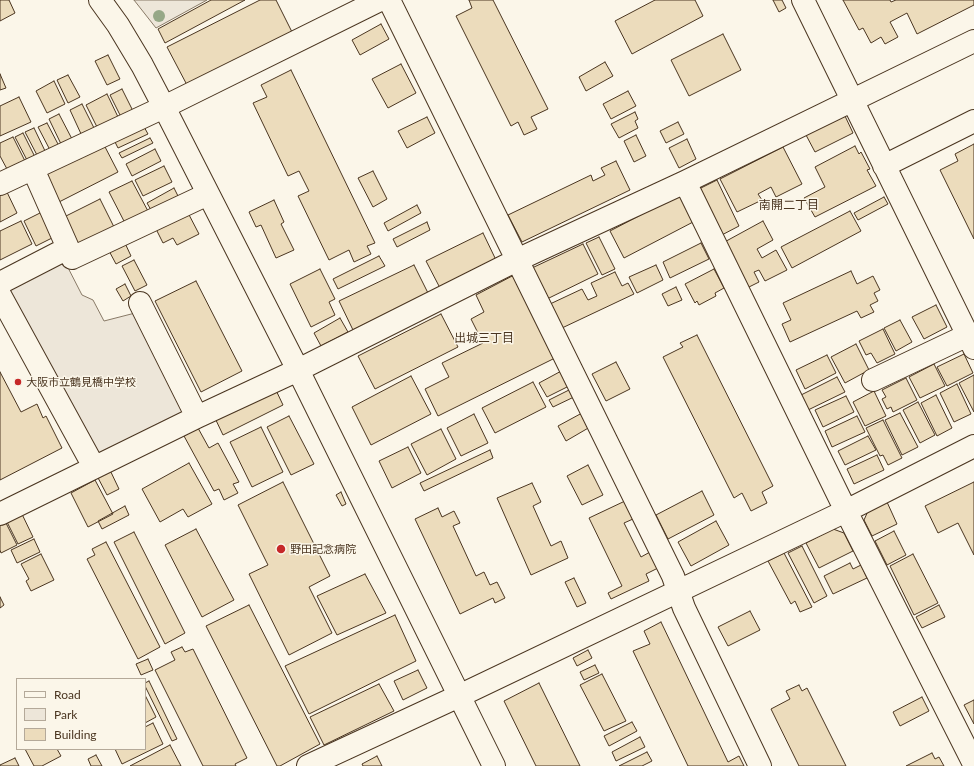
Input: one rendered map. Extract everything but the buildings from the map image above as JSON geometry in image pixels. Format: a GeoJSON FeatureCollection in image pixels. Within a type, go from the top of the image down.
{"type":"FeatureCollection","features":[{"type":"Feature","properties":{"kind":"street"},"geometry":{"type":"LineString","coordinates":[[100,0],[118,24],[164,107],[298,370],[494,766]]}},
{"type":"Feature","properties":{"kind":"street"},"geometry":{"type":"LineString","coordinates":[[0,184],[164,107],[380,0]]}},
{"type":"Feature","properties":{"kind":"street"},"geometry":{"type":"LineString","coordinates":[[389,0],[673,576],[684,608],[760,766]]}},
{"type":"Feature","properties":{"kind":"street"},"geometry":{"type":"LineString","coordinates":[[803,0],[971,342],[873,380]]}},
{"type":"Feature","properties":{"kind":"street"},"geometry":{"type":"LineString","coordinates":[[0,514],[197,417],[298,370],[517,260],[685,182],[974,41]]}},
{"type":"Feature","properties":{"kind":"street"},"geometry":{"type":"LineString","coordinates":[[884,166],[974,121]]}},
{"type":"Feature","properties":{"kind":"street"},"geometry":{"type":"LineString","coordinates":[[32,169],[72,258],[208,194]]}},
{"type":"Feature","properties":{"kind":"street"},"geometry":{"type":"LineString","coordinates":[[685,182],[846,511],[974,764]]}},
{"type":"Feature","properties":{"kind":"street"},"geometry":{"type":"LineString","coordinates":[[0,283],[68,248]]}},
{"type":"Feature","properties":{"kind":"street"},"geometry":{"type":"LineString","coordinates":[[0,296],[94,467]]}},
{"type":"Feature","properties":{"kind":"street"},"geometry":{"type":"LineString","coordinates":[[140,304],[197,417]]}},
{"type":"Feature","properties":{"kind":"street"},"geometry":{"type":"LineString","coordinates":[[313,765],[846,511],[974,446]]}},
{"type":"Feature","properties":{"kind":"green space"},"geometry":{"type":"Polygon","coordinates":[[[134,0],[207,0],[156,28],[134,0]]]}},
{"type":"Feature","properties":{"kind":"green space"},"geometry":{"type":"Polygon","coordinates":[[[62,256],[82,295],[93,300],[104,321],[139,312],[191,412],[101,456],[92,454],[4,286],[62,256]]]}},
{"type":"Feature","properties":{"kind":"place","name":"大阪市立鶴見橋中学校"},"geometry":{"type":"Point","coordinates":[18,382]}},
{"type":"Feature","properties":{"kind":"place","name":"野田記念病院"},"geometry":{"type":"Point","coordinates":[281,549]}},
{"type":"Feature","properties":{"kind":"district","name":"南開二丁目"},"geometry":{"type":"Point","coordinates":[789,205]}},
{"type":"Feature","properties":{"kind":"district","name":"出城三丁目"},"geometry":{"type":"Point","coordinates":[484,338]}}]}
